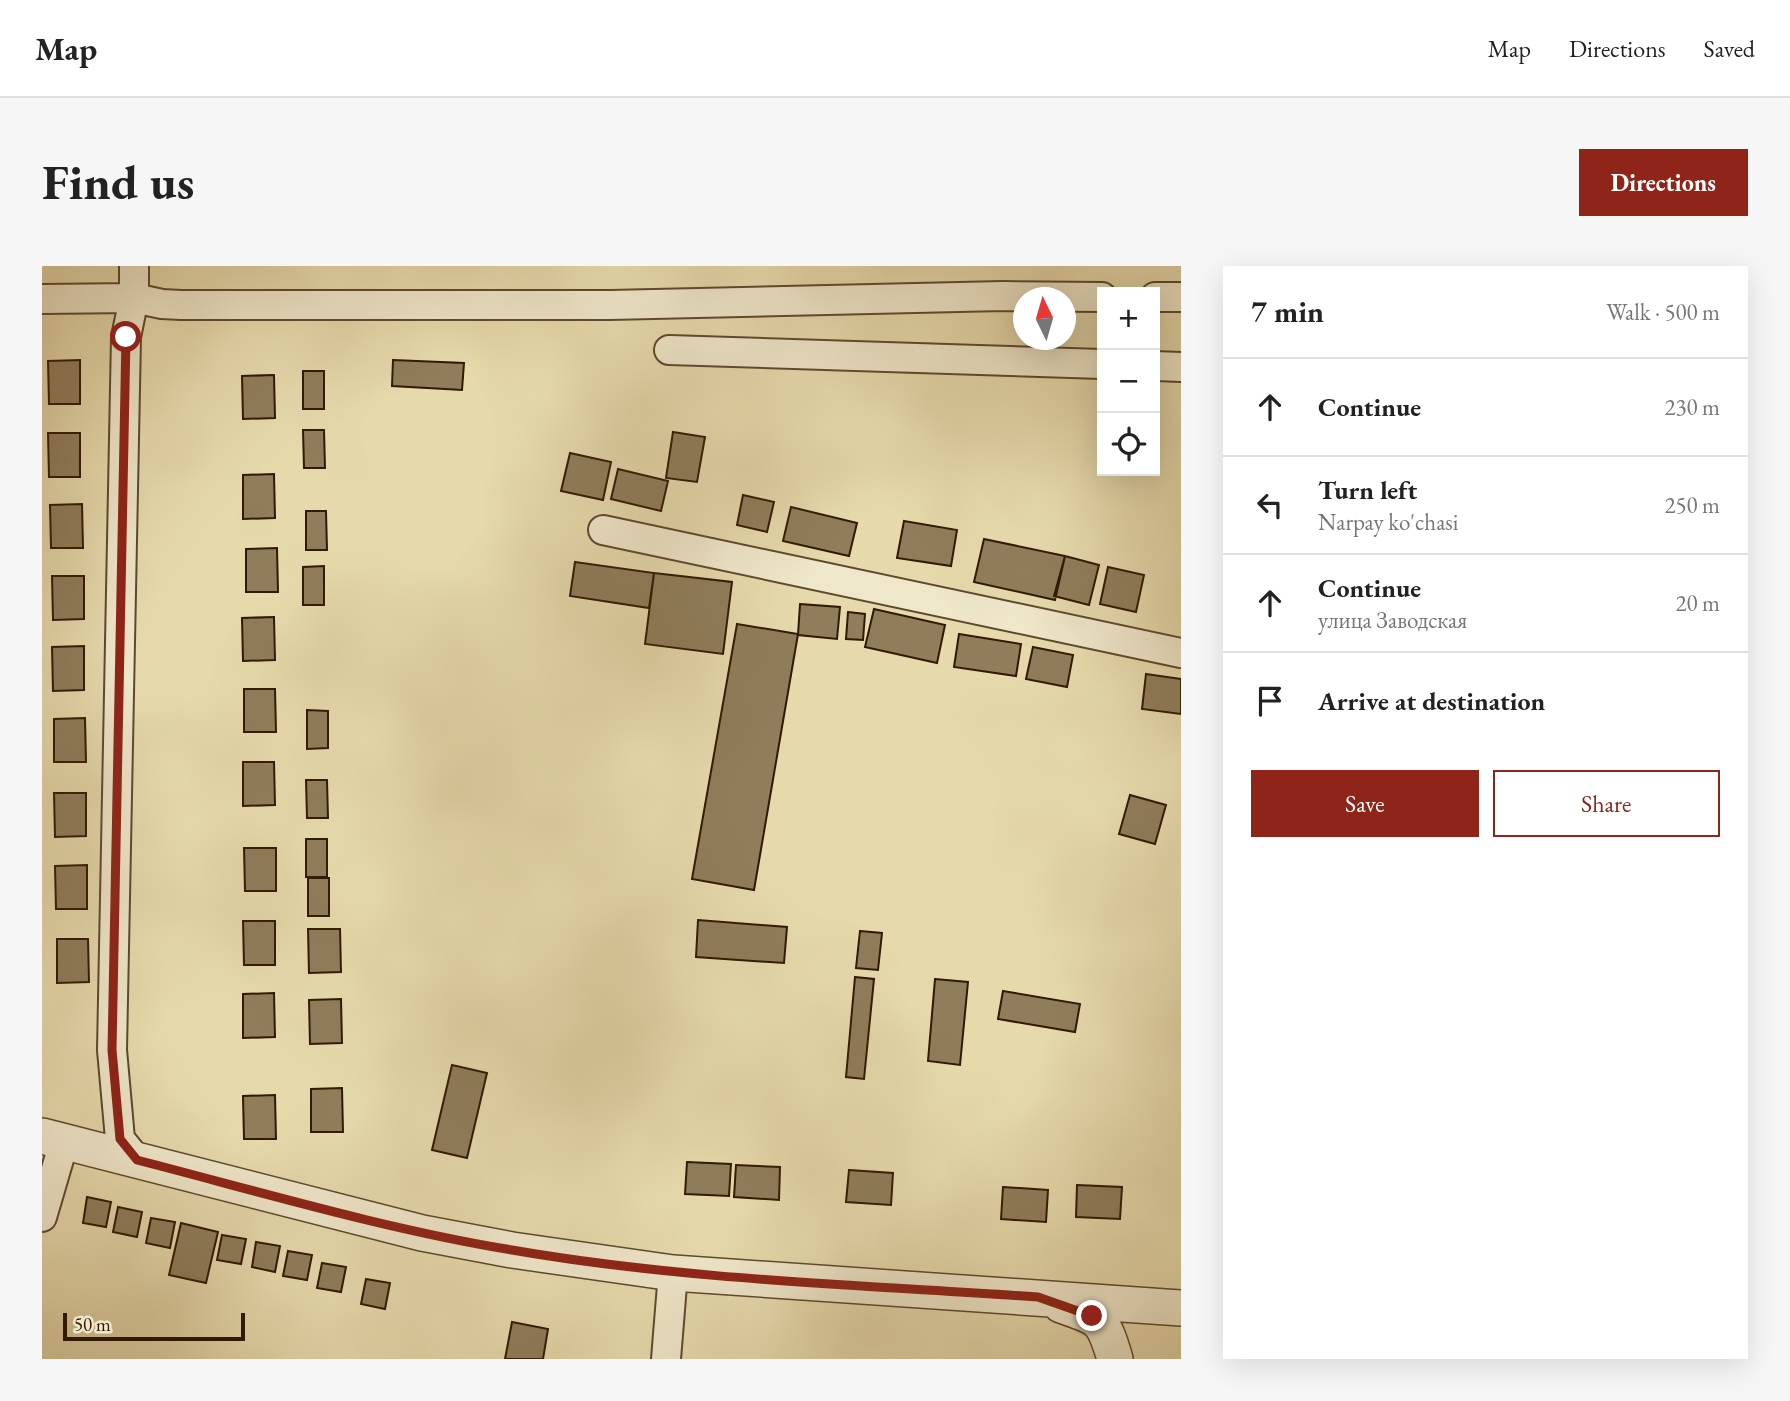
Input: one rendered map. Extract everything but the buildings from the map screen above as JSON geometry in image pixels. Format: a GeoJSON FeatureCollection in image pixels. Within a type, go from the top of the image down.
{"type":"FeatureCollection","features":[{"type":"Feature","properties":{"kind":"street"},"geometry":{"type":"LineString","coordinates":[[134,266],[134,298],[126,337],[112,1050],[120,1139],[137,1160]]}},
{"type":"Feature","properties":{"kind":"street"},"geometry":{"type":"LineString","coordinates":[[42,299],[134,298],[181,305],[569,305],[1003,296],[1097,297]]}},
{"type":"Feature","properties":{"kind":"street"},"geometry":{"type":"LineString","coordinates":[[1160,297],[1181,297]]}},
{"type":"Feature","properties":{"kind":"street"},"geometry":{"type":"LineString","coordinates":[[669,350],[1097,365]]}},
{"type":"Feature","properties":{"kind":"street"},"geometry":{"type":"LineString","coordinates":[[1160,366],[1181,367]]}},
{"type":"Feature","properties":{"kind":"street"},"geometry":{"type":"LineString","coordinates":[[603,530],[1181,653]]}},
{"type":"Feature","properties":{"kind":"street"},"geometry":{"type":"LineString","coordinates":[[42,1217],[53,1139],[422,1233],[513,1250],[673,1273],[1181,1308]]}},
{"type":"Feature","properties":{"kind":"street"},"geometry":{"type":"LineString","coordinates":[[666,1359],[673,1273]]}},
{"type":"Feature","properties":{"kind":"street"},"geometry":{"type":"LineString","coordinates":[[1038,1297],[1092,1316],[1107,1330],[1115,1359]]}},
{"type":"Feature","properties":{"kind":"route"},"geometry":{"type":"LineString","coordinates":[[126,337],[112,1050],[120,1139],[137,1160],[422,1233],[513,1250],[673,1273],[1038,1297],[1092,1316]]}}]}
